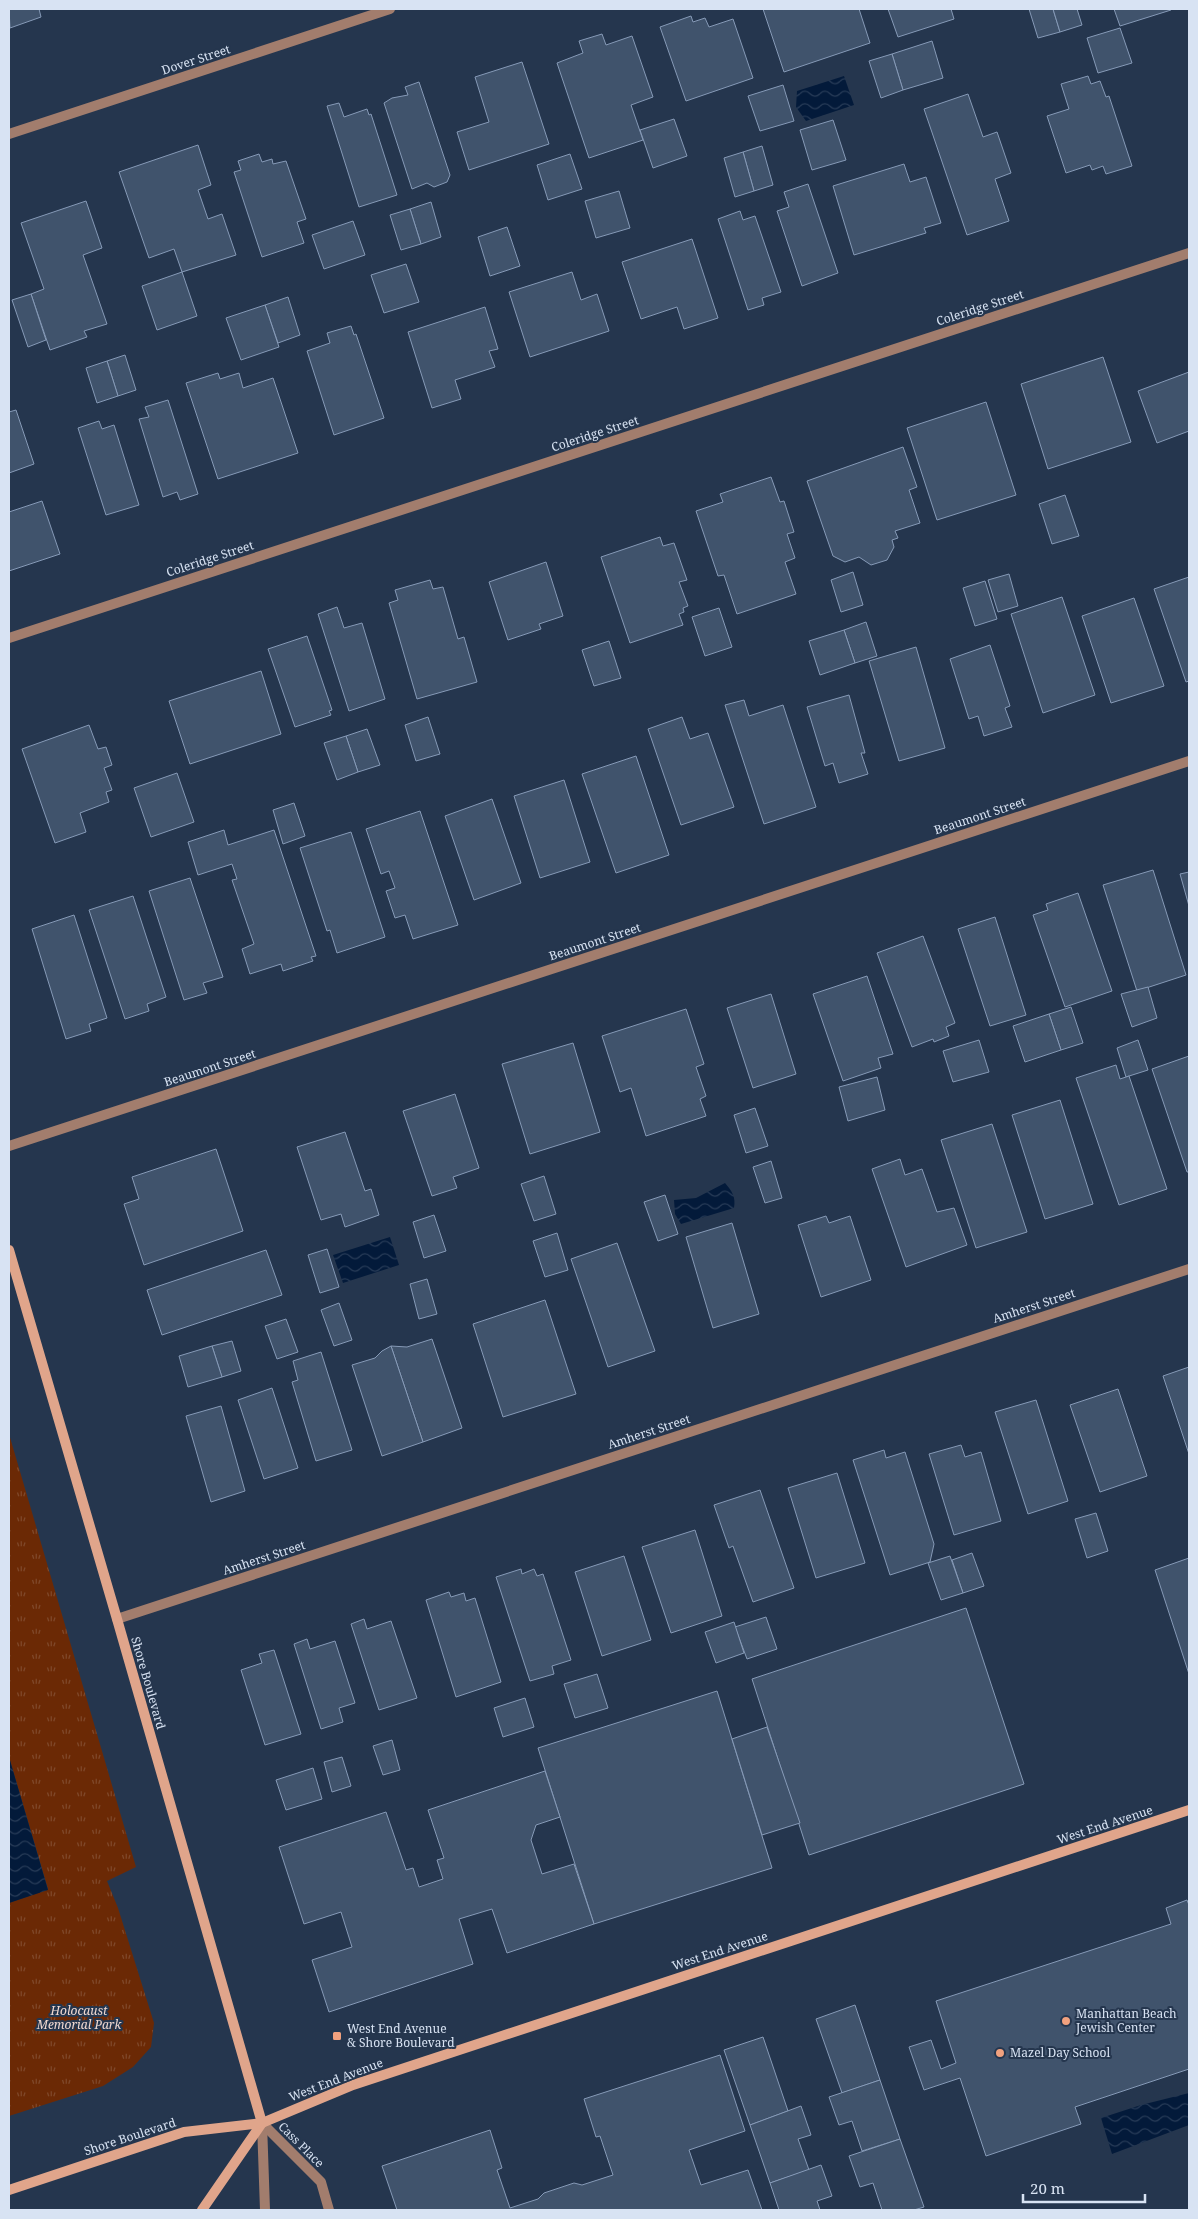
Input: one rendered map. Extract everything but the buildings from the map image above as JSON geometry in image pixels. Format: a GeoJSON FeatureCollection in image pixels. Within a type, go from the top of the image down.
{"type":"FeatureCollection","features":[{"type":"Feature","properties":{"kind":"main road","name":"Shore Boulevard"},"geometry":{"type":"LineString","coordinates":[[9,1250],[118,1619],[262,2123],[184,2132],[9,2190]]}},
{"type":"Feature","properties":{"kind":"main road","name":"West End Avenue"},"geometry":{"type":"LineString","coordinates":[[262,2123],[353,2085],[1189,1810]]}},
{"type":"Feature","properties":{"kind":"main road"},"geometry":{"type":"LineString","coordinates":[[202,2210],[206,2207],[262,2123]]}},
{"type":"Feature","properties":{"kind":"street","name":"Dover Street"},"geometry":{"type":"LineString","coordinates":[[9,134],[390,9]]}},
{"type":"Feature","properties":{"kind":"street","name":"Coleridge Street"},"geometry":{"type":"LineString","coordinates":[[9,638],[1189,253]]}},
{"type":"Feature","properties":{"kind":"street","name":"Beaumont Street"},"geometry":{"type":"LineString","coordinates":[[9,1146],[1189,761]]}},
{"type":"Feature","properties":{"kind":"street","name":"Amherst Street"},"geometry":{"type":"LineString","coordinates":[[118,1619],[1189,1269]]}},
{"type":"Feature","properties":{"kind":"street","name":"Cass Place"},"geometry":{"type":"LineString","coordinates":[[262,2123],[265,2210]]}},
{"type":"Feature","properties":{"kind":"street","name":"Cass Place"},"geometry":{"type":"LineString","coordinates":[[262,2123],[321,2182],[328,2210]]}},
{"type":"Feature","properties":{"kind":"green space","name":"Holocaust Memorial Park"},"geometry":{"type":"Polygon","coordinates":[[[9,1434],[136,1867],[107,1881],[118,1908],[154,2023],[151,2047],[133,2067],[103,2086],[9,2116],[9,1903],[48,1889],[9,1757],[9,1434]]]}},
{"type":"Feature","properties":{"kind":"water"},"geometry":{"type":"Polygon","coordinates":[[[844,76],[854,105],[806,121],[796,107],[797,91],[844,76]]]}},
{"type":"Feature","properties":{"kind":"water"},"geometry":{"type":"Polygon","coordinates":[[[725,1183],[733,1194],[734,1208],[681,1224],[675,1214],[674,1200],[696,1198],[725,1183]]]}},
{"type":"Feature","properties":{"kind":"water"},"geometry":{"type":"Polygon","coordinates":[[[390,1237],[399,1265],[343,1283],[333,1255],[390,1237]]]}},
{"type":"Feature","properties":{"kind":"water"},"geometry":{"type":"Polygon","coordinates":[[[9,1757],[48,1890],[9,1903],[9,1757]]]}},
{"type":"Feature","properties":{"kind":"water"},"geometry":{"type":"Polygon","coordinates":[[[1189,2093],[1189,2125],[1112,2154],[1101,2118],[1141,2105],[1189,2093]]]}},
{"type":"Feature","properties":{"kind":"place","name":"Manhattan Beach Jewish Center"},"geometry":{"type":"Point","coordinates":[1066,2021]}},
{"type":"Feature","properties":{"kind":"place","name":"West End Avenue & Shore Boulevard"},"geometry":{"type":"Point","coordinates":[337,2036]}},
{"type":"Feature","properties":{"kind":"place","name":"Mazel Day School"},"geometry":{"type":"Point","coordinates":[1000,2053]}}]}
